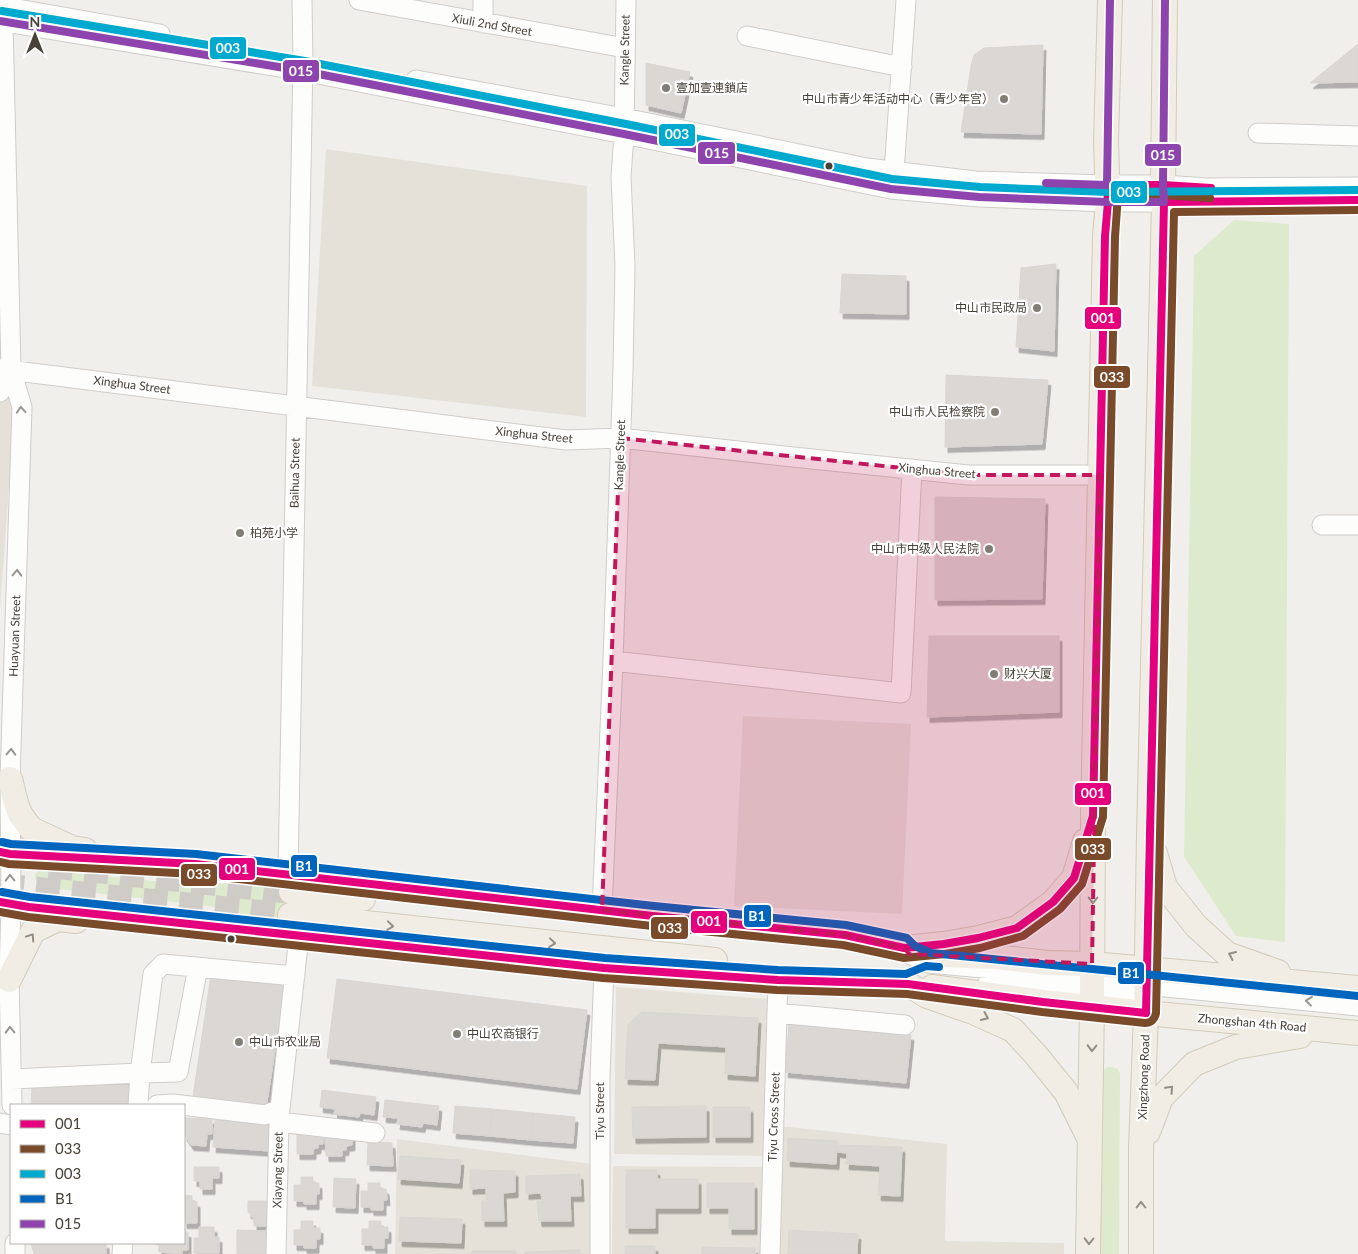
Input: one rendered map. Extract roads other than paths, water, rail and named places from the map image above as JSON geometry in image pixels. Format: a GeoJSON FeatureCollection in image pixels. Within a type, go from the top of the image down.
{"type":"FeatureCollection","features":[{"type":"Feature","properties":{"kind":"main road"},"geometry":{"type":"LineString","coordinates":[[1088,1254],[1093,816],[1110,0]]}},
{"type":"Feature","properties":{"kind":"main road","name":"Xingzhong Road"},"geometry":{"type":"LineString","coordinates":[[1140,1254],[1163,194],[1165,0]]}},
{"type":"Feature","properties":{"kind":"main road"},"geometry":{"type":"LineString","coordinates":[[10,779],[20,814],[31,829],[72,848],[196,864],[290,883],[595,924],[996,957],[1048,963],[1092,986],[1146,992]]}},
{"type":"Feature","properties":{"kind":"main road"},"geometry":{"type":"LineString","coordinates":[[290,883],[602,910],[845,935],[907,950],[978,938],[1017,928],[1053,902],[1074,878],[1093,816]]}},
{"type":"Feature","properties":{"kind":"main road"},"geometry":{"type":"LineString","coordinates":[[1149,835],[1165,887],[1196,926],[1227,954],[1311,984]]}},
{"type":"Feature","properties":{"kind":"main road"},"geometry":{"type":"LineString","coordinates":[[5,853],[196,864]]}},
{"type":"Feature","properties":{"kind":"main road"},"geometry":{"type":"LineString","coordinates":[[5,902],[30,907],[189,924]]}},
{"type":"Feature","properties":{"kind":"main road"},"geometry":{"type":"LineString","coordinates":[[9,980],[33,931],[58,919],[127,927],[189,924],[294,926],[802,969],[908,984],[927,996],[973,1012],[1013,1030],[1066,1092],[1090,1140]]}},
{"type":"Feature","properties":{"kind":"main road"},"geometry":{"type":"LineString","coordinates":[[294,926],[604,968],[778,980],[908,984],[1092,986],[1146,992],[1311,984],[1358,988]]}},
{"type":"Feature","properties":{"kind":"main road","name":"Zhongshan 4th Road"},"geometry":{"type":"LineString","coordinates":[[1146,992],[1330,1030],[1358,1033]]}},
{"type":"Feature","properties":{"kind":"main road"},"geometry":{"type":"LineString","coordinates":[[1142,1148],[1162,1098],[1194,1064],[1236,1047],[1330,1030]]}},
{"type":"Feature","properties":{"kind":"street","name":"Baihua Street"},"geometry":{"type":"LineString","coordinates":[[290,883],[296,406],[303,66],[302,0]]}},
{"type":"Feature","properties":{"kind":"street","name":"Xiuli 2nd Street"},"geometry":{"type":"LineString","coordinates":[[359,0],[625,48]]}},
{"type":"Feature","properties":{"kind":"street"},"geometry":{"type":"LineString","coordinates":[[483,0],[483,23]]}},
{"type":"Feature","properties":{"kind":"street","name":"Kangle Street"},"geometry":{"type":"LineString","coordinates":[[602,910],[613,661],[625,266],[622,177],[626,0]]}},
{"type":"Feature","properties":{"kind":"street"},"geometry":{"type":"LineString","coordinates":[[894,172],[906,0]]}},
{"type":"Feature","properties":{"kind":"street"},"geometry":{"type":"LineString","coordinates":[[1,14],[303,66],[624,126],[867,168],[975,181],[1107,193]]}},
{"type":"Feature","properties":{"kind":"street","name":"Huayuan Street"},"geometry":{"type":"LineString","coordinates":[[0,392],[5,369],[1,14]]}},
{"type":"Feature","properties":{"kind":"street"},"geometry":{"type":"LineString","coordinates":[[747,36],[902,67]]}},
{"type":"Feature","properties":{"kind":"street"},"geometry":{"type":"LineString","coordinates":[[624,126],[892,189],[978,197],[1107,193],[1358,200]]}},
{"type":"Feature","properties":{"kind":"street"},"geometry":{"type":"LineString","coordinates":[[1258,132],[1358,136]]}},
{"type":"Feature","properties":{"kind":"street"},"geometry":{"type":"LineString","coordinates":[[1163,194],[1208,188],[1358,187]]}},
{"type":"Feature","properties":{"kind":"street","name":"Huayuan Street"},"geometry":{"type":"LineString","coordinates":[[5,369],[22,407],[10,779],[5,853],[12,1104]]}},
{"type":"Feature","properties":{"kind":"street","name":"Xinghua Street"},"geometry":{"type":"LineString","coordinates":[[5,369],[566,440],[620,438],[968,474],[1100,475]]}},
{"type":"Feature","properties":{"kind":"street"},"geometry":{"type":"LineString","coordinates":[[613,661],[902,693],[912,469]]}},
{"type":"Feature","properties":{"kind":"street"},"geometry":{"type":"LineString","coordinates":[[1322,525],[1358,525]]}},
{"type":"Feature","properties":{"kind":"street"},"geometry":{"type":"LineString","coordinates":[[185,1106],[265,1115],[280,1109],[295,976],[294,926]]}},
{"type":"Feature","properties":{"kind":"street"},"geometry":{"type":"LineString","coordinates":[[138,1104],[140,1073],[153,974],[163,964],[295,976]]}},
{"type":"Feature","properties":{"kind":"street"},"geometry":{"type":"LineString","coordinates":[[165,1104],[178,1072],[198,967]]}},
{"type":"Feature","properties":{"kind":"street","name":"Tiyu Street"},"geometry":{"type":"LineString","coordinates":[[600,1254],[600,1077],[604,968]]}},
{"type":"Feature","properties":{"kind":"street","name":"Tiyu Cross Street"},"geometry":{"type":"LineString","coordinates":[[770,1254],[778,980]]}},
{"type":"Feature","properties":{"kind":"street"},"geometry":{"type":"LineString","coordinates":[[1146,992],[1358,1006]]}},
{"type":"Feature","properties":{"kind":"street"},"geometry":{"type":"LineString","coordinates":[[1146,992],[1358,1022]]}},
{"type":"Feature","properties":{"kind":"street"},"geometry":{"type":"LineString","coordinates":[[777,1013],[905,1025]]}},
{"type":"Feature","properties":{"kind":"street"},"geometry":{"type":"LineString","coordinates":[[12,1079],[178,1072]]}},
{"type":"Feature","properties":{"kind":"street","name":"Xiayang Street"},"geometry":{"type":"LineString","coordinates":[[276,1254],[279,1122],[375,1134]]}},
{"type":"Feature","properties":{"kind":"tunnel"},"geometry":{"type":"LineString","coordinates":[[49,866],[291,892]]}},
{"type":"Feature","properties":{"kind":"tunnel"},"geometry":{"type":"LineString","coordinates":[[0,885],[290,915]]}},
{"type":"Feature","properties":{"kind":"place","name":"壹加壹連鎖店"},"geometry":{"type":"Point","coordinates":[666,88]}},
{"type":"Feature","properties":{"kind":"place","name":"中山市青少年活动中心（青少年宫）"},"geometry":{"type":"Point","coordinates":[1004,99]}},
{"type":"Feature","properties":{"kind":"place","name":"中山市民政局"},"geometry":{"type":"Point","coordinates":[1037,308]}},
{"type":"Feature","properties":{"kind":"place","name":"中山市人民检察院"},"geometry":{"type":"Point","coordinates":[995,412]}},
{"type":"Feature","properties":{"kind":"place","name":"柏苑小学"},"geometry":{"type":"Point","coordinates":[240,533]}},
{"type":"Feature","properties":{"kind":"place","name":"中山市中级人民法院"},"geometry":{"type":"Point","coordinates":[989,549]}},
{"type":"Feature","properties":{"kind":"place","name":"财兴大厦"},"geometry":{"type":"Point","coordinates":[994,674]}},
{"type":"Feature","properties":{"kind":"place","name":"中山农商银行"},"geometry":{"type":"Point","coordinates":[457,1034]}},
{"type":"Feature","properties":{"kind":"place","name":"中山市农业局"},"geometry":{"type":"Point","coordinates":[239,1042]}}]}
